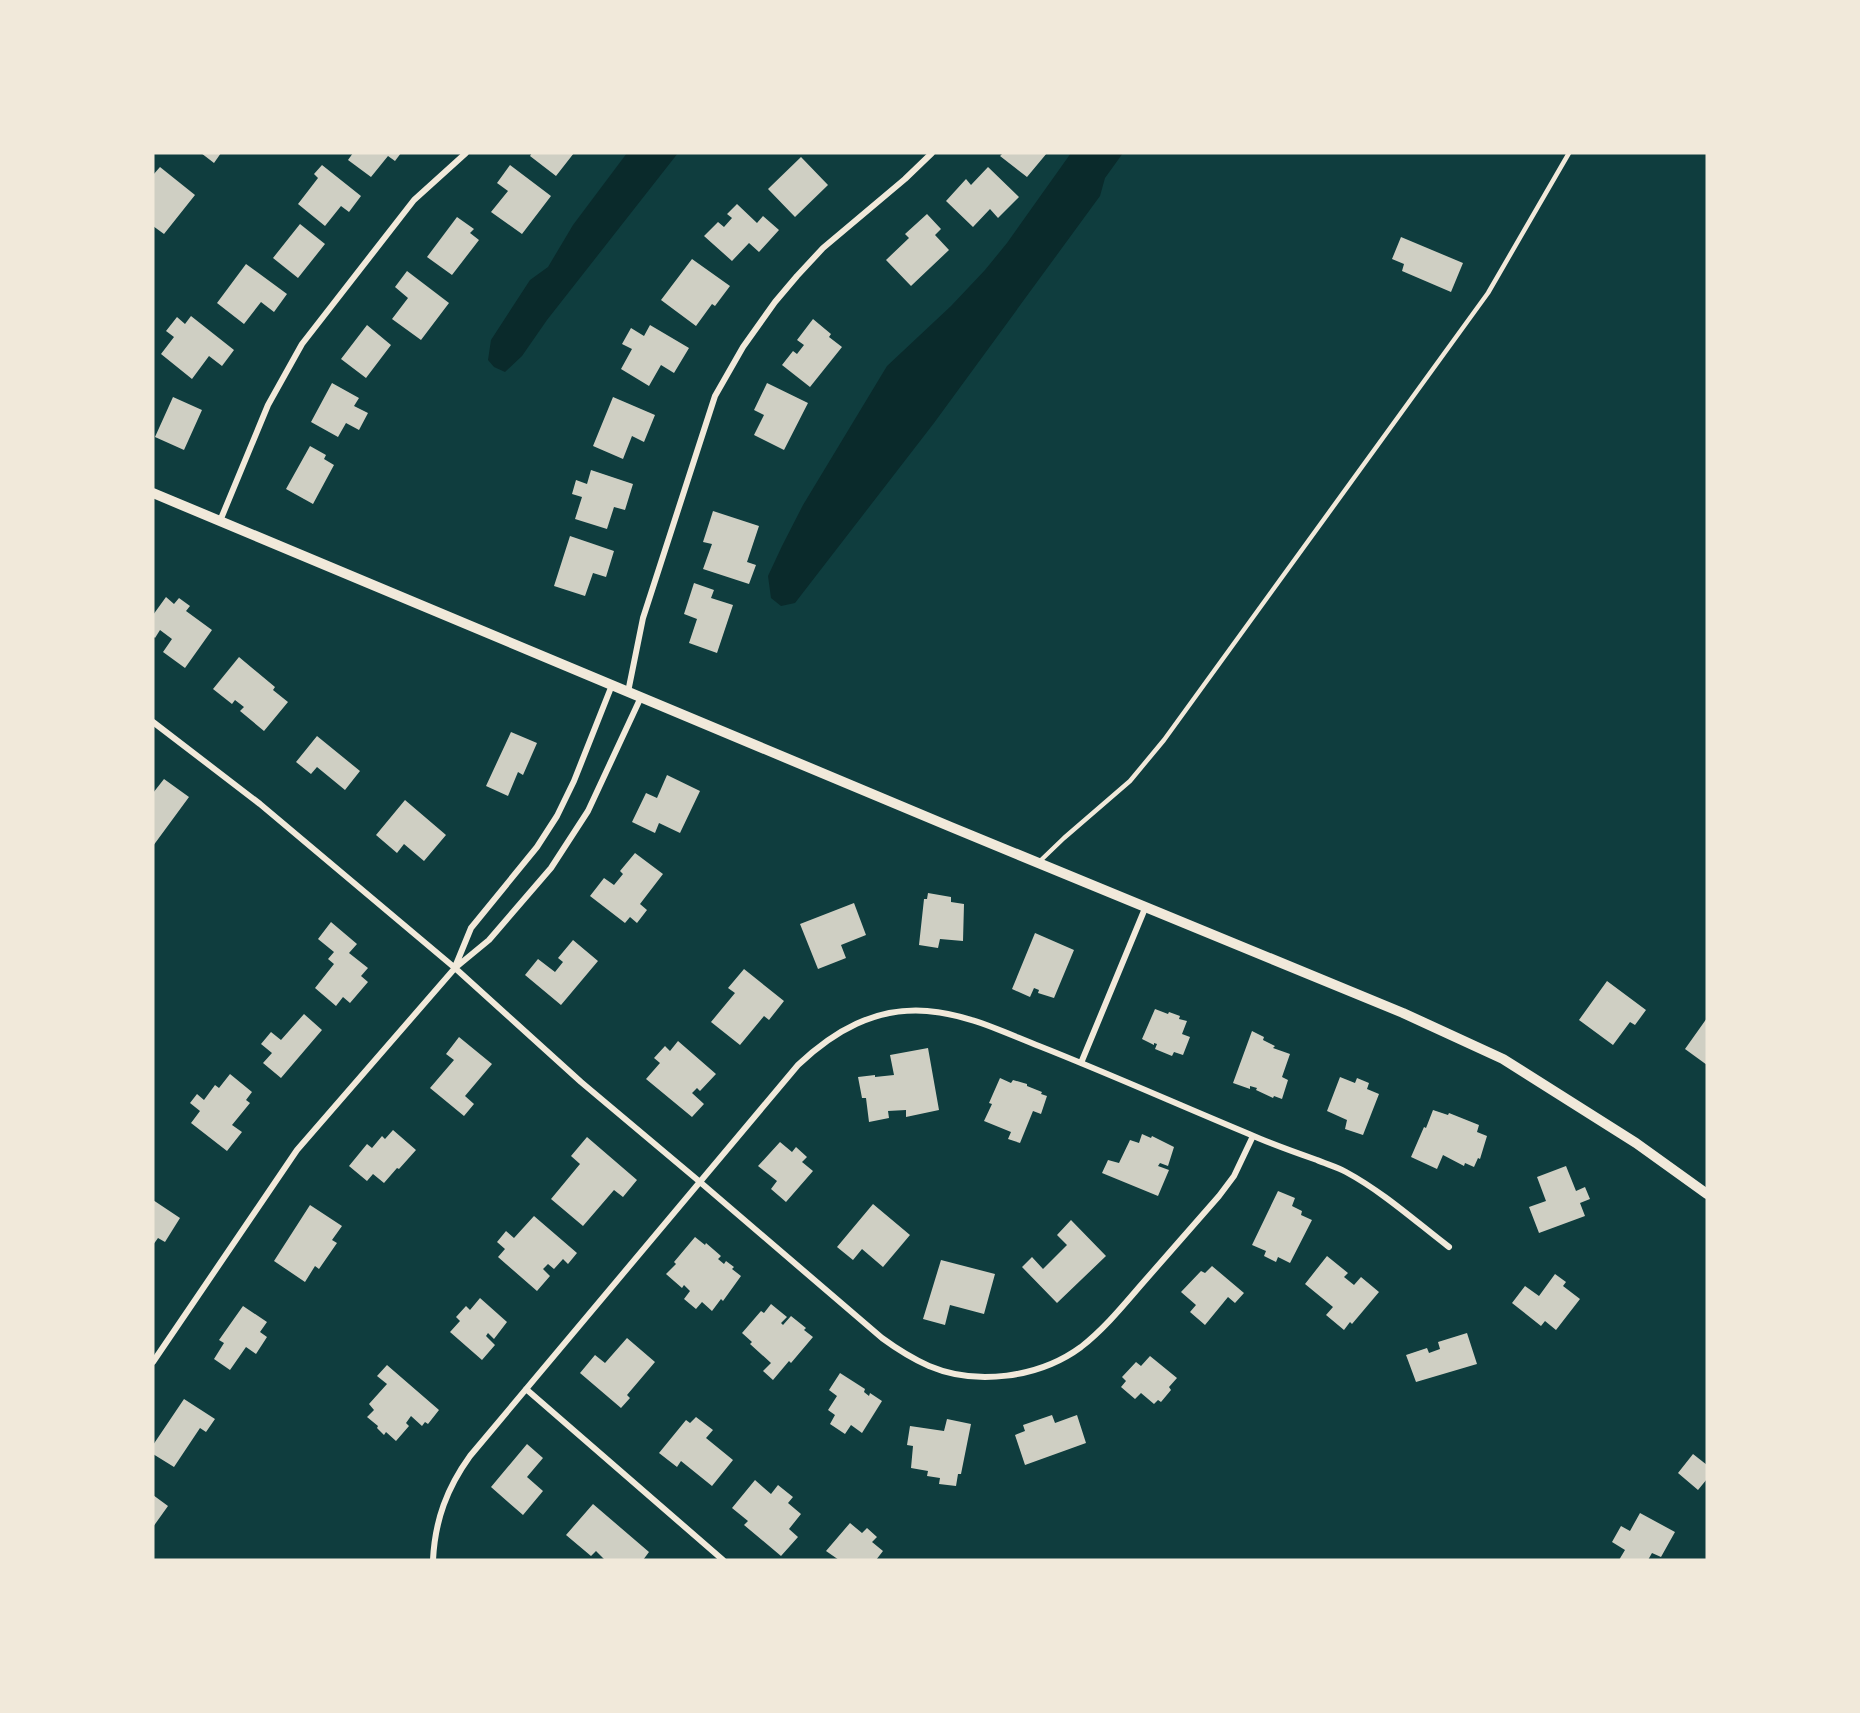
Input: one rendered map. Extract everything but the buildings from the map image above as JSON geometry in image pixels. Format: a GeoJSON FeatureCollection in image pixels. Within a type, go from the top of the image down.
{"type":"FeatureCollection","features":[{"type":"Feature","properties":{"kind":"street"},"geometry":{"type":"LineString","coordinates":[[220,521],[268,405],[302,344],[414,200],[466,153]]}},
{"type":"Feature","properties":{"kind":"street"},"geometry":{"type":"LineString","coordinates":[[628,692],[643,618],[715,396],[743,347],[775,302],[803,269],[823,248],[905,179],[932,153]]}},
{"type":"Feature","properties":{"kind":"street"},"geometry":{"type":"LineString","coordinates":[[153,493],[641,698],[1403,1013],[1503,1059],[1636,1143],[1707,1194]]}},
{"type":"Feature","properties":{"kind":"street"},"geometry":{"type":"LineString","coordinates":[[455,968],[471,928],[537,847],[557,816],[574,781],[612,685]]}},
{"type":"Feature","properties":{"kind":"street"},"geometry":{"type":"LineString","coordinates":[[153,1362],[297,1150],[455,968],[489,940],[551,868],[588,811],[641,698]]}},
{"type":"Feature","properties":{"kind":"street"},"geometry":{"type":"LineString","coordinates":[[153,722],[260,804],[455,968],[580,1082],[882,1338],[905,1354],[944,1371],[972,1376],[1000,1376],[1028,1372],[1054,1362],[1079,1348],[1101,1330],[1219,1196],[1234,1176],[1253,1136]]}},
{"type":"Feature","properties":{"kind":"street"},"geometry":{"type":"LineString","coordinates":[[1081,1063],[1146,906]]}},
{"type":"Feature","properties":{"kind":"street"},"geometry":{"type":"LineString","coordinates":[[434,1560],[443,1504],[457,1474],[798,1065],[819,1046],[843,1030],[869,1018],[907,1011],[955,1015],[1081,1063],[1253,1136],[1344,1171],[1377,1191],[1449,1247]]}},
{"type":"Feature","properties":{"kind":"street"},"geometry":{"type":"LineString","coordinates":[[526,1389],[723,1560]]}},
{"type":"Feature","properties":{"kind":"lane"},"geometry":{"type":"LineString","coordinates":[[1039,862],[1130,781],[1164,740],[1488,293],[1569,153]]}},
{"type":"Feature","properties":{"kind":"water"},"geometry":{"type":"Polygon","coordinates":[[[627,153],[678,153],[547,320],[522,356],[505,372],[494,367],[488,360],[491,340],[530,280],[548,267],[573,225],[627,153]]]}},
{"type":"Feature","properties":{"kind":"water"},"geometry":{"type":"Polygon","coordinates":[[[1071,153],[1123,153],[1105,178],[1100,196],[934,423],[795,603],[781,606],[771,598],[768,576],[803,505],[887,366],[951,306],[985,270],[1071,153]]]}}]}
